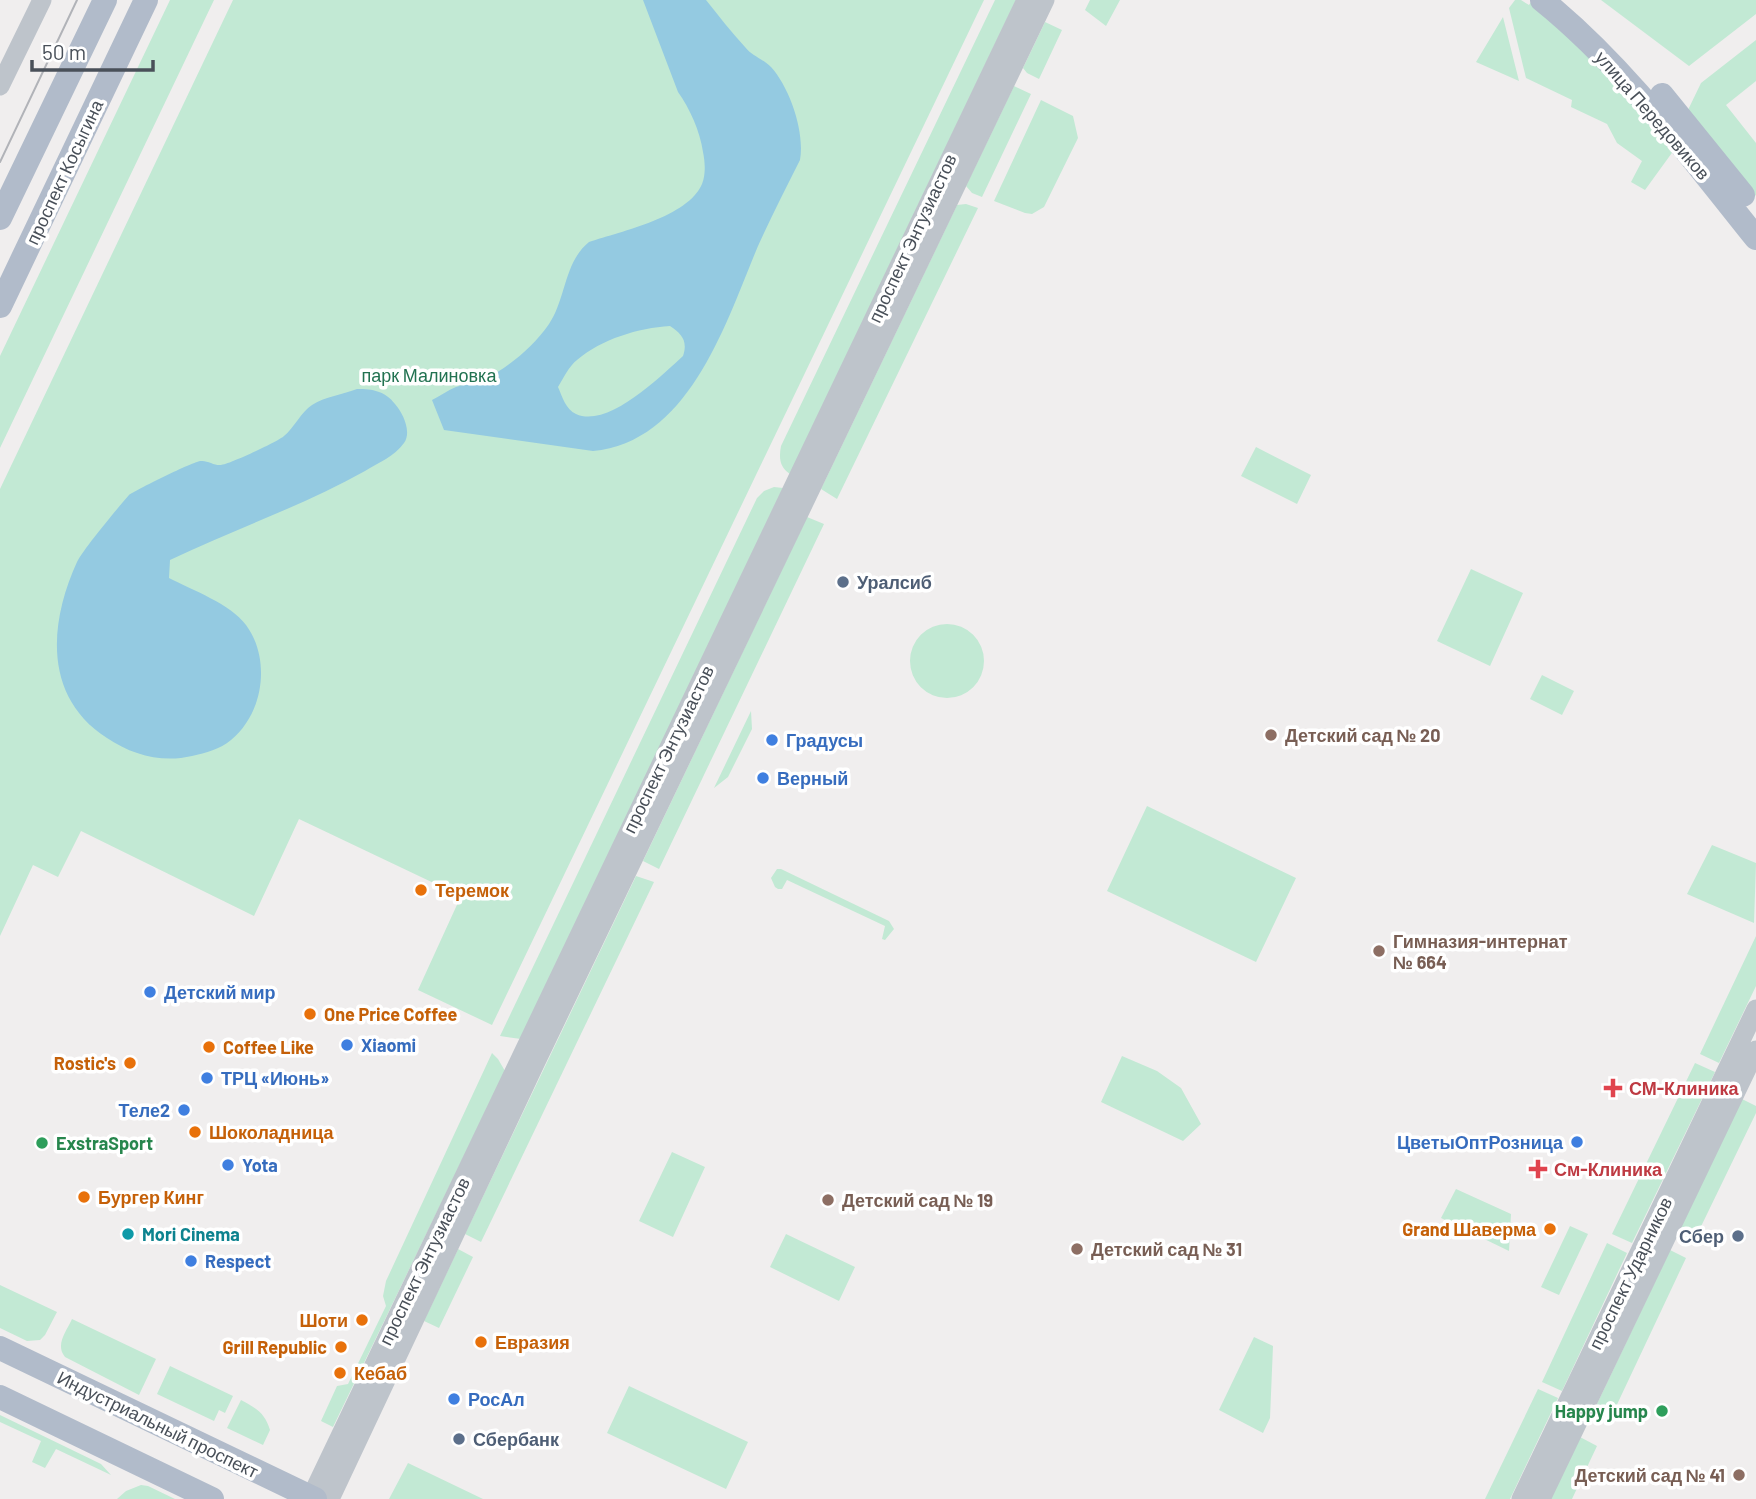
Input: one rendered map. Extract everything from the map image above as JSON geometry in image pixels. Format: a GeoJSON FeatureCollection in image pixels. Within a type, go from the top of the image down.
{"type":"FeatureCollection","features":[{"type":"Feature","properties":{"kind":"main road","name":"проспект Косыгина"},"geometry":{"type":"LineString","coordinates":[[0,218],[105,0]]}},
{"type":"Feature","properties":{"kind":"main road","name":"проспект Косыгина"},"geometry":{"type":"LineString","coordinates":[[0,306],[146,0]]}},
{"type":"Feature","properties":{"kind":"main road","name":"улица Передовиков"},"geometry":{"type":"LineString","coordinates":[[1542,0],[1572,24],[1608,59],[1756,238]]}},
{"type":"Feature","properties":{"kind":"main road","name":"улица Передовиков"},"geometry":{"type":"LineString","coordinates":[[1568,0],[1620,48],[1667,101],[1756,211]]}},
{"type":"Feature","properties":{"kind":"main road","name":"Индустриальный проспект"},"geometry":{"type":"LineString","coordinates":[[0,1348],[316,1499]]}},
{"type":"Feature","properties":{"kind":"main road"},"geometry":{"type":"LineString","coordinates":[[0,1397],[212,1499]]}},
{"type":"Feature","properties":{"kind":"street"},"geometry":{"type":"LineString","coordinates":[[0,86],[42,0]]}},
{"type":"Feature","properties":{"kind":"street","name":"проспект Энтузиастов"},"geometry":{"type":"LineString","coordinates":[[316,1499],[1026,0]]}},
{"type":"Feature","properties":{"kind":"street","name":"проспект Энтузиастов"},"geometry":{"type":"LineString","coordinates":[[316,1499],[534,1066],[1045,0]]}},
{"type":"Feature","properties":{"kind":"street","name":"проспект Ударников"},"geometry":{"type":"LineString","coordinates":[[1541,1499],[1734,1075],[1756,1009]]}},
{"type":"Feature","properties":{"kind":"street","name":"проспект Ударников"},"geometry":{"type":"LineString","coordinates":[[1521,1499],[1734,1075],[1756,1050]]}},
{"type":"Feature","properties":{"kind":"green space"},"geometry":{"type":"Polygon","coordinates":[[[170,0],[214,0],[0,448],[0,356],[170,0]]]}},
{"type":"Feature","properties":{"kind":"green space","name":"парк Малиновка"},"geometry":{"type":"Polygon","coordinates":[[[233,0],[984,0],[492,1025],[418,990],[461,896],[299,819],[254,916],[81,831],[58,877],[33,865],[0,936],[0,489],[233,0]]]}},
{"type":"Feature","properties":{"kind":"green space"},"geometry":{"type":"Polygon","coordinates":[[[995,0],[1016,0],[790,474],[781,462],[781,446],[995,0]]]}},
{"type":"Feature","properties":{"kind":"green space"},"geometry":{"type":"Polygon","coordinates":[[[1090,0],[1120,0],[1106,26],[1085,10],[1090,0]]]}},
{"type":"Feature","properties":{"kind":"green space"},"geometry":{"type":"Polygon","coordinates":[[[1515,0],[1529,5],[1531,2],[1568,31],[1674,150],[1645,190],[1631,182],[1642,161],[1617,143],[1607,124],[1571,107],[1572,100],[1526,78],[1509,8],[1515,0]]]}},
{"type":"Feature","properties":{"kind":"green space"},"geometry":{"type":"Polygon","coordinates":[[[1601,0],[1756,0],[1756,14],[1689,66],[1601,0]]]}},
{"type":"Feature","properties":{"kind":"green space"},"geometry":{"type":"Polygon","coordinates":[[[1503,17],[1519,81],[1476,62],[1503,17]]]}},
{"type":"Feature","properties":{"kind":"green space"},"geometry":{"type":"Polygon","coordinates":[[[1045,22],[1062,30],[1039,79],[1023,68],[1045,22]]]}},
{"type":"Feature","properties":{"kind":"green space"},"geometry":{"type":"Polygon","coordinates":[[[1756,40],[1756,81],[1726,105],[1756,143],[1756,196],[1687,112],[1701,83],[1756,40]]]}},
{"type":"Feature","properties":{"kind":"green space"},"geometry":{"type":"Polygon","coordinates":[[[1014,86],[1031,94],[982,197],[972,193],[966,186],[1014,86]]]}},
{"type":"Feature","properties":{"kind":"green space"},"geometry":{"type":"Polygon","coordinates":[[[1041,100],[1073,116],[1078,138],[1044,207],[1032,214],[994,201],[1041,100]]]}},
{"type":"Feature","properties":{"kind":"green space"},"geometry":{"type":"Polygon","coordinates":[[[966,204],[978,208],[837,499],[821,489],[957,205],[966,204]]]}},
{"type":"Feature","properties":{"kind":"green space"},"geometry":{"type":"Polygon","coordinates":[[[1256,447],[1311,475],[1297,504],[1241,476],[1256,447]]]}},
{"type":"Feature","properties":{"kind":"green space"},"geometry":{"type":"Polygon","coordinates":[[[774,487],[783,488],[521,1039],[500,1036],[757,498],[774,487]]]}},
{"type":"Feature","properties":{"kind":"green space"},"geometry":{"type":"Polygon","coordinates":[[[807,517],[824,524],[659,869],[643,861],[807,517]]]}},
{"type":"Feature","properties":{"kind":"green space"},"geometry":{"type":"Polygon","coordinates":[[[1471,569],[1523,593],[1490,666],[1437,641],[1471,569]]]}},
{"type":"Feature","properties":{"kind":"green space"},"geometry":{"type":"Polygon","coordinates":[[[947,624],[968,630],[978,640],[984,661],[978,682],[968,692],[947,698],[926,692],[916,682],[910,661],[916,640],[926,630],[947,624]]]}},
{"type":"Feature","properties":{"kind":"green space"},"geometry":{"type":"Polygon","coordinates":[[[1542,675],[1574,691],[1562,715],[1530,699],[1542,675]]]}},
{"type":"Feature","properties":{"kind":"green space"},"geometry":{"type":"Polygon","coordinates":[[[751,711],[752,729],[728,777],[714,788],[751,711]]]}},
{"type":"Feature","properties":{"kind":"green space"},"geometry":{"type":"Polygon","coordinates":[[[1147,806],[1296,878],[1256,962],[1107,891],[1147,806]]]}},
{"type":"Feature","properties":{"kind":"green space"},"geometry":{"type":"Polygon","coordinates":[[[1712,845],[1756,863],[1754,923],[1687,894],[1712,845]]]}},
{"type":"Feature","properties":{"kind":"green space"},"geometry":{"type":"Polygon","coordinates":[[[777,869],[889,921],[894,929],[885,940],[882,939],[885,926],[787,880],[782,889],[778,889],[771,878],[777,869]]]}},
{"type":"Feature","properties":{"kind":"green space"},"geometry":{"type":"Polygon","coordinates":[[[636,876],[654,882],[481,1242],[465,1234],[636,876]]]}},
{"type":"Feature","properties":{"kind":"green space"},"geometry":{"type":"Polygon","coordinates":[[[1756,936],[1756,986],[1719,1063],[1700,1054],[1756,936]]]}},
{"type":"Feature","properties":{"kind":"green space"},"geometry":{"type":"Polygon","coordinates":[[[492,1053],[505,1071],[333,1427],[321,1421],[337,1386],[348,1384],[386,1306],[383,1296],[386,1281],[492,1053]]]}},
{"type":"Feature","properties":{"kind":"green space"},"geometry":{"type":"Polygon","coordinates":[[[1122,1056],[1157,1071],[1181,1088],[1201,1124],[1183,1141],[1101,1102],[1122,1056]]]}},
{"type":"Feature","properties":{"kind":"green space"},"geometry":{"type":"Polygon","coordinates":[[[1695,1063],[1715,1072],[1632,1243],[1612,1234],[1695,1063]]]}},
{"type":"Feature","properties":{"kind":"green space"},"geometry":{"type":"Polygon","coordinates":[[[1742,1099],[1756,1106],[1756,1113],[1692,1245],[1675,1237],[1742,1099]]]}},
{"type":"Feature","properties":{"kind":"green space"},"geometry":{"type":"Polygon","coordinates":[[[672,1152],[705,1167],[673,1237],[639,1221],[672,1152]]]}},
{"type":"Feature","properties":{"kind":"green space"},"geometry":{"type":"Polygon","coordinates":[[[1456,1189],[1511,1214],[1509,1251],[1441,1218],[1456,1189]]]}},
{"type":"Feature","properties":{"kind":"green space"},"geometry":{"type":"Polygon","coordinates":[[[1570,1226],[1588,1234],[1559,1295],[1541,1287],[1570,1226]]]}},
{"type":"Feature","properties":{"kind":"green space"},"geometry":{"type":"Polygon","coordinates":[[[786,1234],[855,1267],[839,1301],[770,1267],[786,1234]]]}},
{"type":"Feature","properties":{"kind":"green space"},"geometry":{"type":"Polygon","coordinates":[[[1607,1243],[1627,1253],[1562,1391],[1542,1382],[1607,1243]]]}},
{"type":"Feature","properties":{"kind":"green space"},"geometry":{"type":"Polygon","coordinates":[[[458,1249],[473,1257],[439,1328],[424,1321],[458,1249]]]}},
{"type":"Feature","properties":{"kind":"green space"},"geometry":{"type":"Polygon","coordinates":[[[1670,1250],[1686,1258],[1613,1413],[1596,1406],[1670,1250]]]}},
{"type":"Feature","properties":{"kind":"green space"},"geometry":{"type":"Polygon","coordinates":[[[0,1285],[57,1312],[40,1340],[27,1341],[0,1328],[0,1285]]]}},
{"type":"Feature","properties":{"kind":"green space"},"geometry":{"type":"Polygon","coordinates":[[[72,1319],[156,1359],[139,1395],[65,1357],[61,1343],[72,1319]]]}},
{"type":"Feature","properties":{"kind":"green space"},"geometry":{"type":"Polygon","coordinates":[[[1254,1337],[1273,1346],[1270,1418],[1263,1433],[1219,1410],[1254,1337]]]}},
{"type":"Feature","properties":{"kind":"green space"},"geometry":{"type":"Polygon","coordinates":[[[170,1366],[233,1396],[225,1413],[219,1410],[214,1421],[157,1394],[170,1366]]]}},
{"type":"Feature","properties":{"kind":"green space"},"geometry":{"type":"Polygon","coordinates":[[[629,1386],[748,1442],[726,1489],[607,1433],[629,1386]]]}},
{"type":"Feature","properties":{"kind":"green space"},"geometry":{"type":"Polygon","coordinates":[[[1538,1389],[1558,1398],[1510,1499],[1485,1499],[1538,1389]]]}},
{"type":"Feature","properties":{"kind":"green space"},"geometry":{"type":"Polygon","coordinates":[[[241,1400],[259,1412],[268,1424],[270,1430],[263,1445],[227,1428],[241,1400]]]}},
{"type":"Feature","properties":{"kind":"green space"},"geometry":{"type":"Polygon","coordinates":[[[0,1415],[101,1464],[111,1475],[56,1449],[45,1468],[32,1462],[41,1441],[0,1422],[0,1415]]]}},
{"type":"Feature","properties":{"kind":"green space"},"geometry":{"type":"Polygon","coordinates":[[[1580,1437],[1597,1446],[1572,1499],[1550,1499],[1580,1437]]]}},
{"type":"Feature","properties":{"kind":"green space"},"geometry":{"type":"Polygon","coordinates":[[[408,1463],[483,1499],[389,1499],[408,1463]]]}},
{"type":"Feature","properties":{"kind":"green space"},"geometry":{"type":"Polygon","coordinates":[[[141,1485],[175,1499],[117,1499],[126,1491],[141,1485]]]}},
{"type":"Feature","properties":{"kind":"water"},"geometry":{"type":"Polygon","coordinates":[[[643,0],[706,0],[748,50],[768,64],[778,76],[790,98],[798,124],[801,149],[800,160],[700,374],[679,402],[655,426],[627,443],[593,451],[444,430],[432,400],[456,387],[483,380],[528,349],[543,333],[555,314],[570,270],[581,250],[589,242],[636,228],[669,214],[694,196],[703,180],[704,156],[694,120],[678,92],[643,0]],[[670,326],[633,332],[598,346],[577,360],[558,387],[567,406],[576,414],[589,417],[603,414],[634,398],[683,356],[684,342],[681,335],[670,326]]]}},
{"type":"Feature","properties":{"kind":"water"},"geometry":{"type":"Polygon","coordinates":[[[357,389],[383,394],[401,412],[407,434],[404,443],[396,452],[317,495],[170,560],[169,578],[231,610],[246,625],[254,639],[261,669],[260,685],[257,701],[242,729],[218,748],[202,754],[170,759],[137,753],[107,738],[86,721],[71,702],[62,680],[58,658],[57,634],[61,609],[77,562],[87,547],[133,492],[196,462],[221,465],[273,443],[284,436],[312,405],[357,389]]]}},
{"type":"Feature","properties":{"kind":"tram line"},"geometry":{"type":"LineString","coordinates":[[0,162],[77,0]]}},
{"type":"Feature","properties":{"kind":"place","name":"Уралсиб"},"geometry":{"type":"Point","coordinates":[843,582]}},
{"type":"Feature","properties":{"kind":"place","name":"Детский сад № 20"},"geometry":{"type":"Point","coordinates":[1271,735]}},
{"type":"Feature","properties":{"kind":"place","name":"Градусы"},"geometry":{"type":"Point","coordinates":[772,740]}},
{"type":"Feature","properties":{"kind":"place","name":"Верный"},"geometry":{"type":"Point","coordinates":[763,778]}},
{"type":"Feature","properties":{"kind":"place","name":"Теремок"},"geometry":{"type":"Point","coordinates":[421,890]}},
{"type":"Feature","properties":{"kind":"place","name":"Гимназия-интернат № 664"},"geometry":{"type":"Point","coordinates":[1379,951]}},
{"type":"Feature","properties":{"kind":"place","name":"Детский мир"},"geometry":{"type":"Point","coordinates":[150,992]}},
{"type":"Feature","properties":{"kind":"place","name":"One Price Coffee"},"geometry":{"type":"Point","coordinates":[310,1014]}},
{"type":"Feature","properties":{"kind":"place","name":"Xiaomi"},"geometry":{"type":"Point","coordinates":[347,1045]}},
{"type":"Feature","properties":{"kind":"place","name":"Coffee Like"},"geometry":{"type":"Point","coordinates":[209,1047]}},
{"type":"Feature","properties":{"kind":"place","name":"Rostic's"},"geometry":{"type":"Point","coordinates":[130,1063]}},
{"type":"Feature","properties":{"kind":"place","name":"ТРЦ «Июнь»"},"geometry":{"type":"Point","coordinates":[207,1078]}},
{"type":"Feature","properties":{"kind":"place","name":"СМ-Клиника"},"geometry":{"type":"Point","coordinates":[1613,1088]}},
{"type":"Feature","properties":{"kind":"place","name":"Теле2"},"geometry":{"type":"Point","coordinates":[184,1110]}},
{"type":"Feature","properties":{"kind":"place","name":"Шоколадница"},"geometry":{"type":"Point","coordinates":[195,1132]}},
{"type":"Feature","properties":{"kind":"place","name":"ЦветыОптРозница"},"geometry":{"type":"Point","coordinates":[1577,1142]}},
{"type":"Feature","properties":{"kind":"place","name":"ExstraSport"},"geometry":{"type":"Point","coordinates":[42,1143]}},
{"type":"Feature","properties":{"kind":"place","name":"Yota"},"geometry":{"type":"Point","coordinates":[228,1165]}},
{"type":"Feature","properties":{"kind":"place","name":"См-Клиника"},"geometry":{"type":"Point","coordinates":[1538,1169]}},
{"type":"Feature","properties":{"kind":"place","name":"Бургер Кинг"},"geometry":{"type":"Point","coordinates":[84,1197]}},
{"type":"Feature","properties":{"kind":"place","name":"Детский сад № 19"},"geometry":{"type":"Point","coordinates":[828,1200]}},
{"type":"Feature","properties":{"kind":"place","name":"Grand Шаверма"},"geometry":{"type":"Point","coordinates":[1550,1229]}},
{"type":"Feature","properties":{"kind":"place","name":"Mori Cinema"},"geometry":{"type":"Point","coordinates":[128,1234]}},
{"type":"Feature","properties":{"kind":"place","name":"Сбер"},"geometry":{"type":"Point","coordinates":[1738,1236]}},
{"type":"Feature","properties":{"kind":"place","name":"Детский сад № 31"},"geometry":{"type":"Point","coordinates":[1077,1249]}},
{"type":"Feature","properties":{"kind":"place","name":"Respect"},"geometry":{"type":"Point","coordinates":[191,1261]}},
{"type":"Feature","properties":{"kind":"place","name":"Шоти"},"geometry":{"type":"Point","coordinates":[362,1320]}},
{"type":"Feature","properties":{"kind":"place","name":"Евразия"},"geometry":{"type":"Point","coordinates":[481,1342]}},
{"type":"Feature","properties":{"kind":"place","name":"Grill Republic"},"geometry":{"type":"Point","coordinates":[341,1347]}},
{"type":"Feature","properties":{"kind":"place","name":"Кебаб"},"geometry":{"type":"Point","coordinates":[340,1373]}},
{"type":"Feature","properties":{"kind":"place","name":"РосАл"},"geometry":{"type":"Point","coordinates":[454,1399]}},
{"type":"Feature","properties":{"kind":"place","name":"Happy jump"},"geometry":{"type":"Point","coordinates":[1662,1411]}},
{"type":"Feature","properties":{"kind":"place","name":"Сбербанк"},"geometry":{"type":"Point","coordinates":[459,1439]}},
{"type":"Feature","properties":{"kind":"place","name":"Детский сад № 41"},"geometry":{"type":"Point","coordinates":[1739,1475]}}]}
